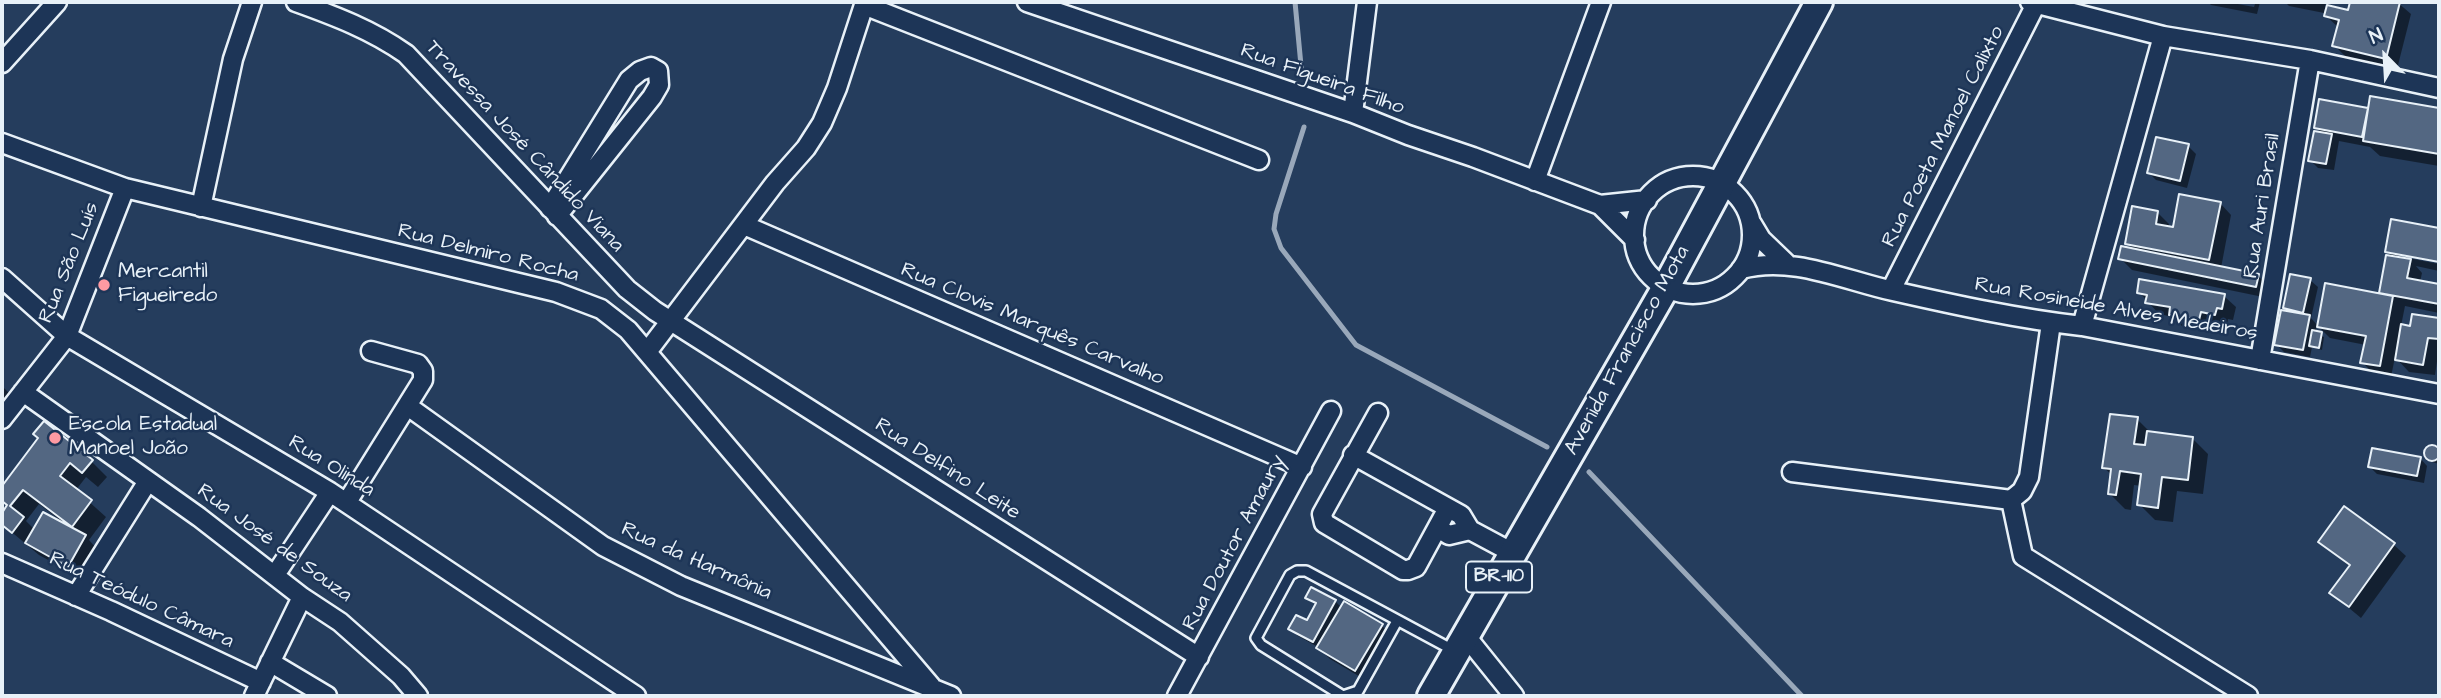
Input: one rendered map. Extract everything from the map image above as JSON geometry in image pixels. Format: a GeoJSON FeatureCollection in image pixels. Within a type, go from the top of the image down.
{"type":"FeatureCollection","features":[{"type":"Feature","properties":{"kind":"main road","name":"Avenida Francisco Mota"},"geometry":{"type":"LineString","coordinates":[[1432,696],[1665,287],[1819,2]]}},
{"type":"Feature","properties":{"kind":"street"},"geometry":{"type":"LineString","coordinates":[[201,207],[233,59],[252,2]]}},
{"type":"Feature","properties":{"kind":"street","name":"Travessa José Cândido Viana"},"geometry":{"type":"LineString","coordinates":[[296,2],[348,21],[406,54],[627,289],[671,320]]}},
{"type":"Feature","properties":{"kind":"street","name":"Rua Figueira Filho"},"geometry":{"type":"LineString","coordinates":[[1027,2],[1353,113],[1600,205],[1635,240]]}},
{"type":"Feature","properties":{"kind":"street"},"geometry":{"type":"LineString","coordinates":[[1353,113],[1367,2]]}},
{"type":"Feature","properties":{"kind":"street"},"geometry":{"type":"LineString","coordinates":[[1535,181],[1601,2]]}},
{"type":"Feature","properties":{"kind":"street"},"geometry":{"type":"LineString","coordinates":[[647,352],[806,148],[837,88],[865,3],[1259,160]]}},
{"type":"Feature","properties":{"kind":"street"},"geometry":{"type":"LineString","coordinates":[[2033,3],[2163,36],[2310,60],[2439,88]]}},
{"type":"Feature","properties":{"kind":"street","name":"Rua Poeta Manoel Calixto"},"geometry":{"type":"LineString","coordinates":[[1891,290],[2033,3]]}},
{"type":"Feature","properties":{"kind":"street"},"geometry":{"type":"LineString","coordinates":[[2,63],[50,4]]}},
{"type":"Feature","properties":{"kind":"street"},"geometry":{"type":"LineString","coordinates":[[2082,326],[2163,36]]}},
{"type":"Feature","properties":{"kind":"street","name":"Rua Auri Brasil"},"geometry":{"type":"LineString","coordinates":[[2260,360],[2310,60]]}},
{"type":"Feature","properties":{"kind":"street"},"geometry":{"type":"LineString","coordinates":[[651,67],[658,71],[659,85],[652,97],[553,212],[629,80],[640,71],[651,67]]}},
{"type":"Feature","properties":{"kind":"street","name":"Rua Delmiro Rocha"},"geometry":{"type":"LineString","coordinates":[[2,144],[125,188],[556,292],[601,309],[628,330],[931,686]]}},
{"type":"Feature","properties":{"kind":"street"},"geometry":{"type":"LineString","coordinates":[[1721,183],[1697,177],[1673,180],[1658,188],[1639,212],[1635,225],[1635,240],[1644,267],[1665,287],[1681,293],[1698,294],[1715,290],[1730,282],[1749,254],[1751,221]]}},
{"type":"Feature","properties":{"kind":"street","name":"Rua Rosineide Alves Medeiros"},"geometry":{"type":"LineString","coordinates":[[1721,183],[1734,192],[1745,206],[1761,239],[1786,263]]}},
{"type":"Feature","properties":{"kind":"street","name":"Rua São Luís"},"geometry":{"type":"LineString","coordinates":[[2,419],[67,335],[125,188]]}},
{"type":"Feature","properties":{"kind":"street","name":"Rua Figueira Filho"},"geometry":{"type":"LineString","coordinates":[[1600,205],[1647,200]]}},
{"type":"Feature","properties":{"kind":"street","name":"Rua Clovis Marquês Carvalho"},"geometry":{"type":"LineString","coordinates":[[744,225],[1302,467]]}},
{"type":"Feature","properties":{"kind":"street","name":"Rua Rosineide Alves Medeiros"},"geometry":{"type":"LineString","coordinates":[[1741,269],[1786,263],[1891,290],[2051,323],[2082,326],[2439,394]]}},
{"type":"Feature","properties":{"kind":"street","name":"Rua Olinda"},"geometry":{"type":"LineString","coordinates":[[2,278],[67,335],[347,502],[636,696]]}},
{"type":"Feature","properties":{"kind":"street","name":"Rua Delfino Leite"},"geometry":{"type":"LineString","coordinates":[[671,320],[1199,657]]}},
{"type":"Feature","properties":{"kind":"street"},"geometry":{"type":"LineString","coordinates":[[1792,472],[2011,500],[2022,491],[2028,477],[2051,323]]}},
{"type":"Feature","properties":{"kind":"street"},"geometry":{"type":"LineString","coordinates":[[347,502],[409,407],[423,380],[423,371],[418,365],[371,351]]}},
{"type":"Feature","properties":{"kind":"street","name":"Rua José de Souza"},"geometry":{"type":"LineString","coordinates":[[23,393],[340,622],[401,676],[418,696]]}},
{"type":"Feature","properties":{"kind":"street","name":"Rua da Harmônia"},"geometry":{"type":"LineString","coordinates":[[409,407],[603,545],[681,586],[951,696]]}},
{"type":"Feature","properties":{"kind":"street","name":"Rua Doutor Amaury"},"geometry":{"type":"LineString","coordinates":[[1177,696],[1331,411]]}},
{"type":"Feature","properties":{"kind":"street"},"geometry":{"type":"LineString","coordinates":[[1378,413],[1322,514],[1324,523],[1408,570],[1416,567],[1448,509]]}},
{"type":"Feature","properties":{"kind":"street"},"geometry":{"type":"LineString","coordinates":[[1353,455],[1461,514],[1470,530],[1513,552]]}},
{"type":"Feature","properties":{"kind":"street"},"geometry":{"type":"LineString","coordinates":[[76,596],[148,481]]}},
{"type":"Feature","properties":{"kind":"street"},"geometry":{"type":"LineString","coordinates":[[275,575],[330,492]]}},
{"type":"Feature","properties":{"kind":"street"},"geometry":{"type":"LineString","coordinates":[[2011,500],[2024,556],[2248,696]]}},
{"type":"Feature","properties":{"kind":"street"},"geometry":{"type":"LineString","coordinates":[[1438,528],[1449,535],[1470,530]]}},
{"type":"Feature","properties":{"kind":"street","name":"Rua Teódulo Câmara"},"geometry":{"type":"LineString","coordinates":[[2,563],[76,596],[258,689]]}},
{"type":"Feature","properties":{"kind":"street"},"geometry":{"type":"LineString","coordinates":[[258,689],[302,597]]}},
{"type":"Feature","properties":{"kind":"street"},"geometry":{"type":"LineString","coordinates":[[1461,643],[1514,696]]}},
{"type":"Feature","properties":{"kind":"street"},"geometry":{"type":"LineString","coordinates":[[270,662],[327,696]]}},
{"type":"Feature","properties":{"kind":"lane"},"geometry":{"type":"LineString","coordinates":[[1397,621],[1358,691],[1343,696],[1261,645],[1256,638],[1290,575],[1297,571],[1306,571],[1397,621],[1461,643]]}},
{"type":"Feature","properties":{"kind":"building"},"geometry":{"type":"Polygon","coordinates":[[[2350,2],[2400,2],[2386,59],[2332,46],[2339,20],[2324,16],[2327,5],[2348,10],[2350,2]]]}},
{"type":"Feature","properties":{"kind":"building"},"geometry":{"type":"Polygon","coordinates":[[[2370,96],[2439,108],[2439,154],[2363,141],[2370,96]]]}},
{"type":"Feature","properties":{"kind":"building"},"geometry":{"type":"Polygon","coordinates":[[[2319,99],[2368,108],[2362,137],[2314,128],[2319,99]]]}},
{"type":"Feature","properties":{"kind":"building"},"geometry":{"type":"Polygon","coordinates":[[[2314,131],[2332,134],[2326,164],[2308,161],[2314,131]]]}},
{"type":"Feature","properties":{"kind":"building"},"geometry":{"type":"Polygon","coordinates":[[[2156,137],[2189,144],[2180,181],[2147,173],[2156,137]]]}},
{"type":"Feature","properties":{"kind":"building"},"geometry":{"type":"Polygon","coordinates":[[[2179,194],[2221,202],[2209,260],[2125,244],[2132,206],[2158,211],[2156,224],[2173,227],[2179,194]]]}},
{"type":"Feature","properties":{"kind":"building"},"geometry":{"type":"Polygon","coordinates":[[[2391,219],[2439,228],[2439,262],[2385,252],[2391,219]]]}},
{"type":"Feature","properties":{"kind":"building"},"geometry":{"type":"Polygon","coordinates":[[[2121,246],[2259,274],[2256,287],[2118,259],[2121,246]]]}},
{"type":"Feature","properties":{"kind":"building"},"geometry":{"type":"Polygon","coordinates":[[[2386,255],[2411,259],[2407,278],[2439,284],[2439,304],[2379,293],[2386,255]]]}},
{"type":"Feature","properties":{"kind":"building"},"geometry":{"type":"Polygon","coordinates":[[[2290,274],[2311,278],[2303,313],[2283,308],[2290,274]]]}},
{"type":"Feature","properties":{"kind":"building"},"geometry":{"type":"Polygon","coordinates":[[[2139,279],[2225,294],[2222,309],[2217,308],[2215,315],[2201,312],[2199,320],[2169,315],[2170,307],[2145,303],[2147,295],[2137,293],[2139,279]]]}},
{"type":"Feature","properties":{"kind":"building"},"geometry":{"type":"Polygon","coordinates":[[[2325,283],[2393,296],[2380,366],[2360,363],[2366,336],[2317,327],[2325,283]]]}},
{"type":"Feature","properties":{"kind":"building"},"geometry":{"type":"Polygon","coordinates":[[[2281,310],[2310,315],[2303,350],[2274,345],[2281,310]]]}},
{"type":"Feature","properties":{"kind":"building"},"geometry":{"type":"Polygon","coordinates":[[[2412,314],[2439,318],[2439,339],[2428,338],[2423,365],[2395,360],[2401,324],[2410,326],[2412,314]]]}},
{"type":"Feature","properties":{"kind":"building"},"geometry":{"type":"Polygon","coordinates":[[[2312,330],[2322,332],[2319,348],[2309,346],[2312,330]]]}},
{"type":"Feature","properties":{"kind":"building"},"geometry":{"type":"Polygon","coordinates":[[[2110,414],[2138,417],[2134,444],[2145,445],[2147,431],[2193,437],[2188,480],[2162,477],[2158,508],[2137,505],[2141,474],[2120,471],[2116,495],[2108,494],[2111,469],[2102,468],[2110,414]]]}},
{"type":"Feature","properties":{"kind":"building"},"geometry":{"type":"Polygon","coordinates":[[[44,421],[93,460],[82,473],[70,463],[60,476],[92,500],[72,527],[23,490],[10,506],[24,517],[12,533],[2,525],[2,513],[7,505],[2,501],[2,486],[38,438],[33,434],[44,421]]]}},
{"type":"Feature","properties":{"kind":"building"},"geometry":{"type":"Polygon","coordinates":[[[2429,445],[2435,445],[2440,453],[2438,459],[2429,461],[2424,456],[2424,450],[2429,445]]]}},
{"type":"Feature","properties":{"kind":"building"},"geometry":{"type":"Polygon","coordinates":[[[2372,448],[2421,457],[2417,476],[2368,467],[2372,448]]]}},
{"type":"Feature","properties":{"kind":"building"},"geometry":{"type":"Polygon","coordinates":[[[2344,506],[2395,543],[2349,607],[2329,593],[2350,565],[2318,542],[2344,506]]]}},
{"type":"Feature","properties":{"kind":"building"},"geometry":{"type":"Polygon","coordinates":[[[43,512],[86,535],[68,567],[25,543],[43,512]]]}},
{"type":"Feature","properties":{"kind":"building"},"geometry":{"type":"Polygon","coordinates":[[[1311,587],[1336,600],[1313,642],[1288,629],[1296,615],[1307,620],[1316,603],[1305,598],[1311,587]]]}},
{"type":"Feature","properties":{"kind":"building"},"geometry":{"type":"Polygon","coordinates":[[[1344,601],[1383,624],[1355,671],[1316,648],[1344,601]]]}},
{"type":"Feature","properties":{"kind":"waterway"},"geometry":{"type":"LineString","coordinates":[[1295,2],[1302,76]]}},
{"type":"Feature","properties":{"kind":"waterway"},"geometry":{"type":"LineString","coordinates":[[1304,127],[1276,214],[1274,229],[1281,248],[1356,345],[1547,447]]}},
{"type":"Feature","properties":{"kind":"waterway"},"geometry":{"type":"LineString","coordinates":[[1589,472],[1802,696]]}},
{"type":"Feature","properties":{"kind":"place","name":"Mercantil Figueiredo"},"geometry":{"type":"Point","coordinates":[104,285]}},
{"type":"Feature","properties":{"kind":"place","name":"Escola Estadual Manoel João"},"geometry":{"type":"Point","coordinates":[55,438]}}]}
